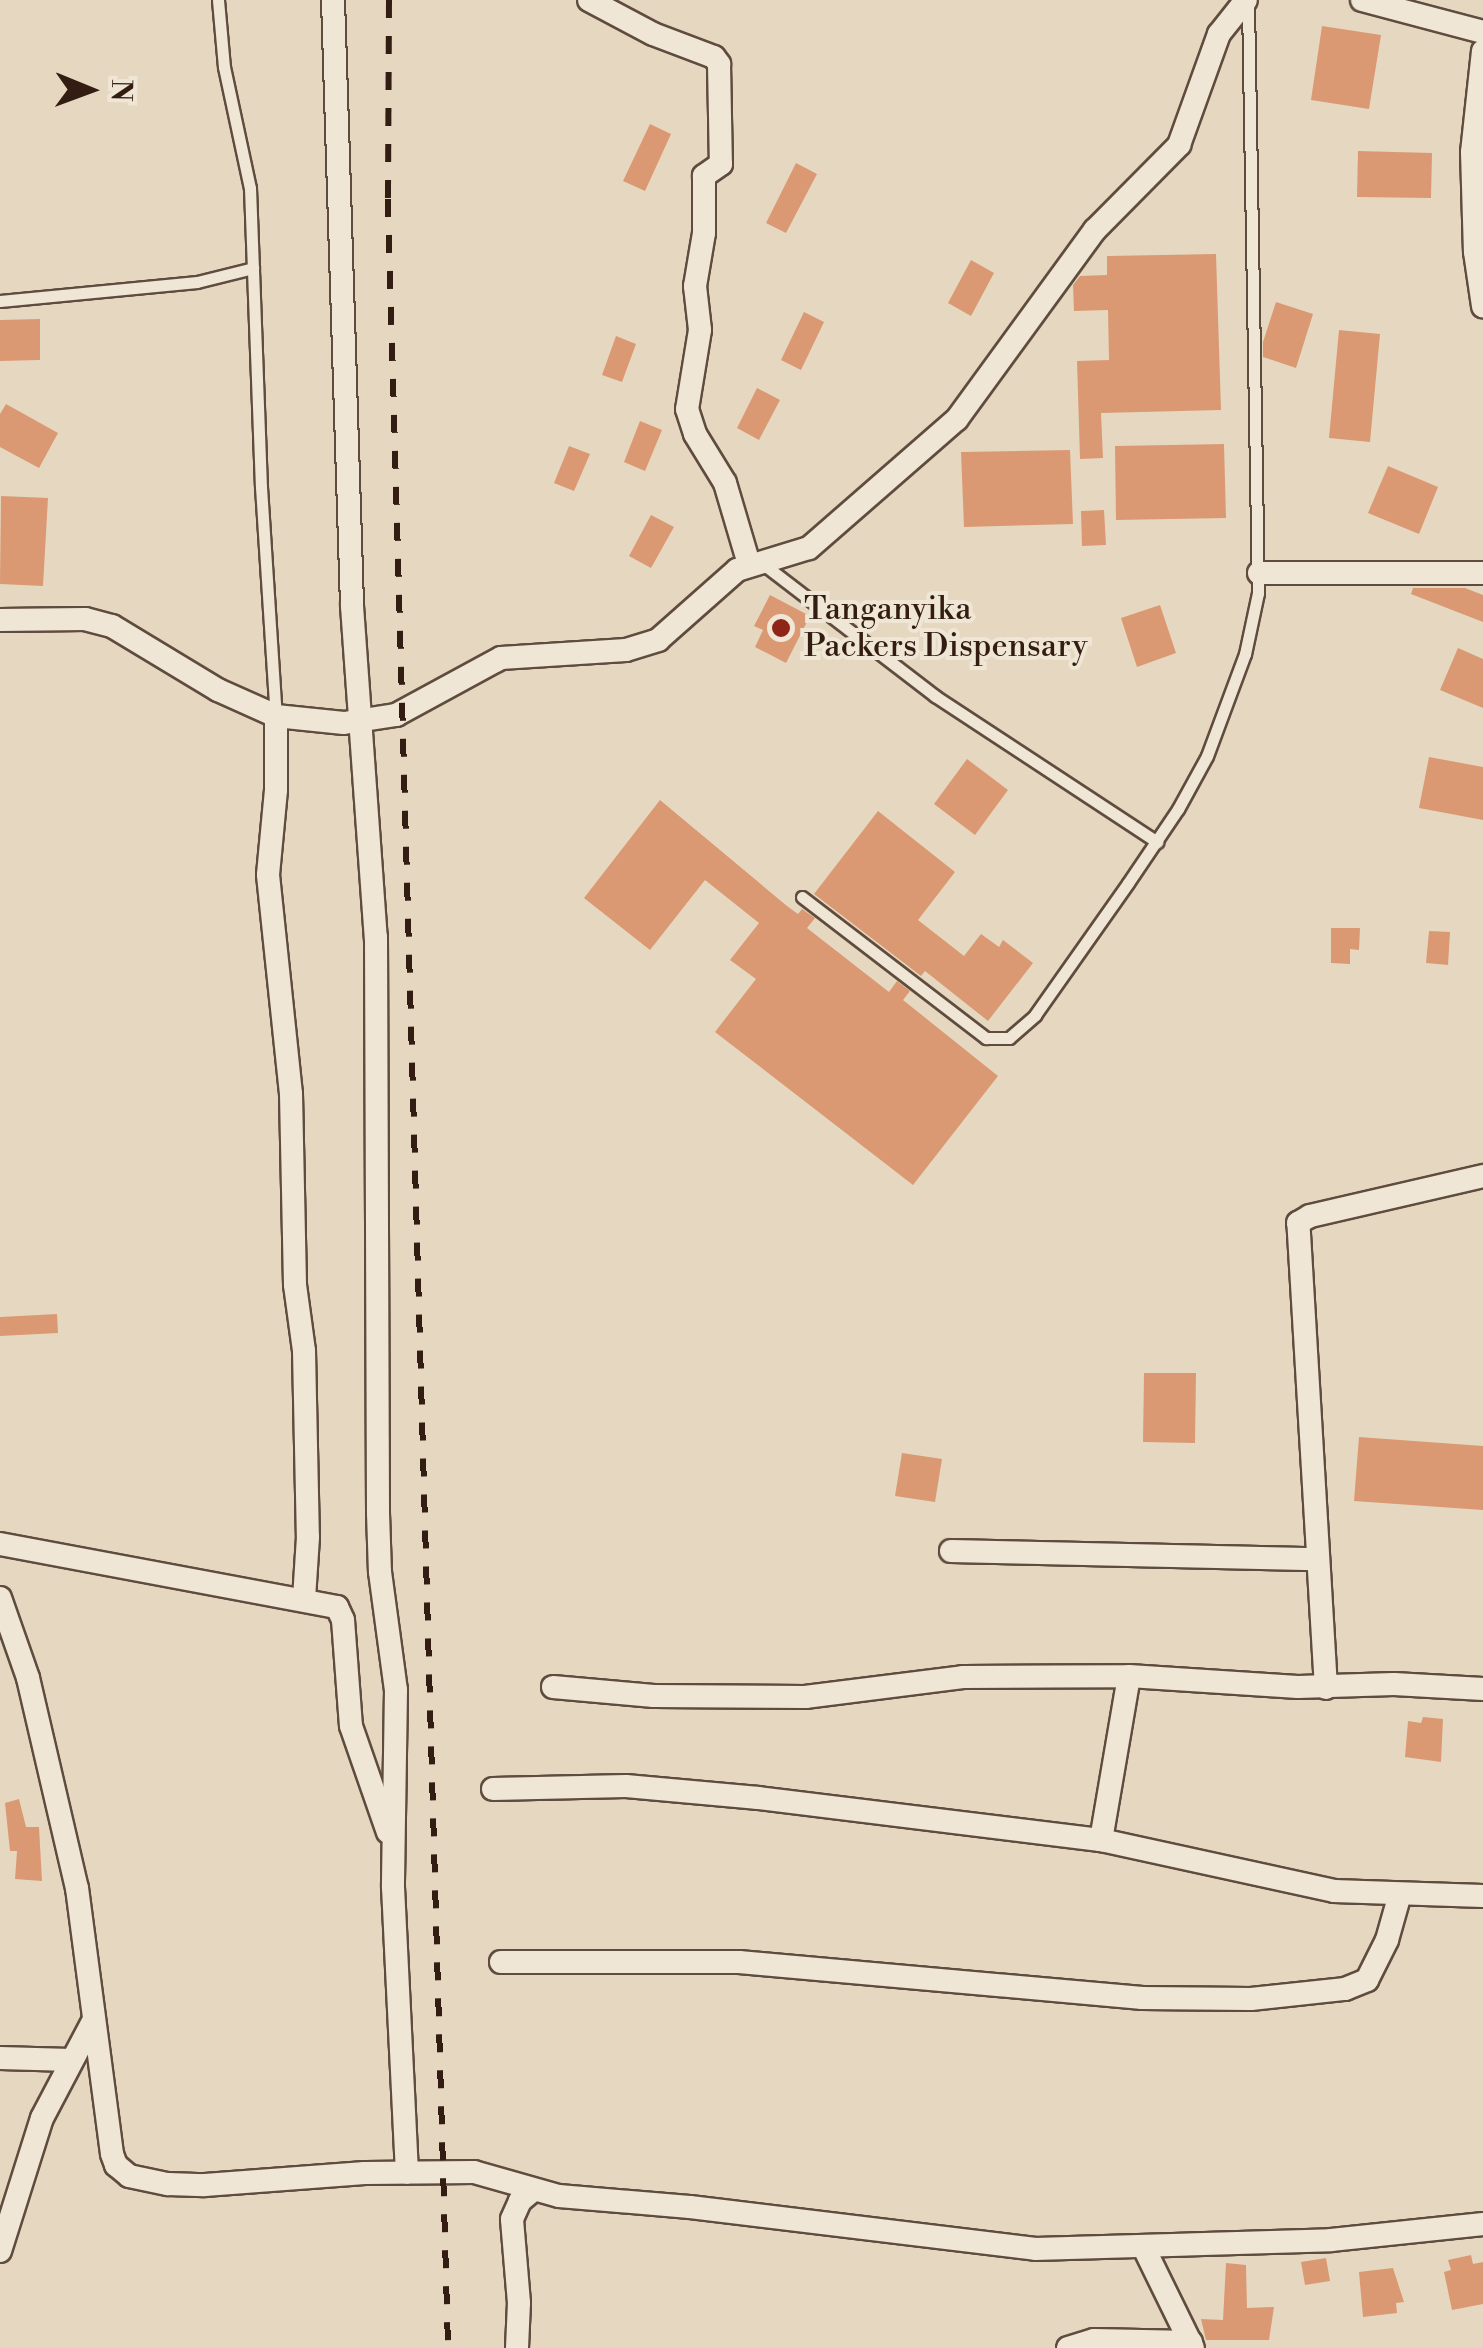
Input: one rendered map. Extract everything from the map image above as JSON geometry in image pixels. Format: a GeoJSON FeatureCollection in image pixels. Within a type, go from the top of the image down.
{"type":"FeatureCollection","features":[{"type":"Feature","properties":{"kind":"street"},"geometry":{"type":"LineString","coordinates":[[334,0],[342,386],[376,938],[378,1513],[380,1572],[396,1690],[392,1840],[407,2173]]}},
{"type":"Feature","properties":{"kind":"street"},"geometry":{"type":"LineString","coordinates":[[589,0],[652,34],[714,57],[719,64],[721,162],[719,168],[704,176],[704,233],[694,286],[700,330],[687,409],[695,434],[725,484],[755,563]]}},
{"type":"Feature","properties":{"kind":"street"},"geometry":{"type":"LineString","coordinates":[[0,620],[84,619],[112,626],[218,690],[276,716],[361,723],[396,716],[501,658],[626,650],[658,640],[709,590],[755,563],[809,548],[957,420],[1095,230],[1179,145],[1219,34],[1247,0]]}},
{"type":"Feature","properties":{"kind":"street"},"geometry":{"type":"LineString","coordinates":[[1362,0],[1483,32]]}},
{"type":"Feature","properties":{"kind":"street"},"geometry":{"type":"LineString","coordinates":[[1483,51],[1472,152],[1475,252],[1483,306]]}},
{"type":"Feature","properties":{"kind":"street"},"geometry":{"type":"LineString","coordinates":[[1259,573],[1483,573]]}},
{"type":"Feature","properties":{"kind":"street"},"geometry":{"type":"LineString","coordinates":[[276,716],[276,790],[268,876],[291,1094],[296,1285],[304,1351],[308,1537],[304,1599]]}},
{"type":"Feature","properties":{"kind":"street"},"geometry":{"type":"LineString","coordinates":[[1326,1688],[1298,1223],[1310,1216],[1483,1176]]}},
{"type":"Feature","properties":{"kind":"street"},"geometry":{"type":"LineString","coordinates":[[0,1544],[330,1604],[341,1612],[351,1726],[392,1840]]}},
{"type":"Feature","properties":{"kind":"street"},"geometry":{"type":"LineString","coordinates":[[951,1551],[1316,1559]]}},
{"type":"Feature","properties":{"kind":"street"},"geometry":{"type":"LineString","coordinates":[[0,1598],[36,1708],[77,1888],[112,2154],[116,2165],[130,2176],[168,2184],[206,2184],[474,2172],[532,2192],[1034,2249],[1144,2248],[1389,2236],[1483,2224]]}},
{"type":"Feature","properties":{"kind":"street"},"geometry":{"type":"LineString","coordinates":[[1101,1840],[1129,1676]]}},
{"type":"Feature","properties":{"kind":"street"},"geometry":{"type":"LineString","coordinates":[[553,1687],[654,1696],[805,1697],[963,1677],[1129,1676],[1326,1688],[1394,1684],[1483,1688]]}},
{"type":"Feature","properties":{"kind":"street"},"geometry":{"type":"LineString","coordinates":[[494,1788],[626,1786],[1101,1840],[1205,1859],[1288,1884],[1400,1894],[1483,1896]]}},
{"type":"Feature","properties":{"kind":"street"},"geometry":{"type":"LineString","coordinates":[[501,1962],[739,1962],[1142,1998],[1251,1999],[1345,1989],[1367,1980],[1387,1940],[1400,1894]]}},
{"type":"Feature","properties":{"kind":"street"},"geometry":{"type":"LineString","coordinates":[[0,2251],[42,2118],[92,2024]]}},
{"type":"Feature","properties":{"kind":"street"},"geometry":{"type":"LineString","coordinates":[[0,2058],[71,2060]]}},
{"type":"Feature","properties":{"kind":"street"},"geometry":{"type":"LineString","coordinates":[[517,2348],[519,2303],[512,2220],[520,2201],[532,2192]]}},
{"type":"Feature","properties":{"kind":"street"},"geometry":{"type":"LineString","coordinates":[[1068,2348],[1094,2340],[1192,2345],[1144,2248]]}},
{"type":"Feature","properties":{"kind":"lane"},"geometry":{"type":"LineString","coordinates":[[218,0],[224,67],[250,188],[276,716]]}},
{"type":"Feature","properties":{"kind":"lane"},"geometry":{"type":"LineString","coordinates":[[802,897],[986,1038],[1000,1040],[1021,1032],[1035,1015],[1157,842],[1207,756],[1251,628],[1259,573],[1247,0]]}},
{"type":"Feature","properties":{"kind":"lane"},"geometry":{"type":"LineString","coordinates":[[0,301],[197,282],[253,268]]}},
{"type":"Feature","properties":{"kind":"lane"},"geometry":{"type":"LineString","coordinates":[[755,563],[935,696],[1157,842]]}},
{"type":"Feature","properties":{"kind":"building"},"geometry":{"type":"Polygon","coordinates":[[[1322,26],[1381,35],[1369,109],[1311,100],[1322,26]]]}},
{"type":"Feature","properties":{"kind":"building"},"geometry":{"type":"Polygon","coordinates":[[[650,124],[671,134],[645,191],[623,181],[650,124]]]}},
{"type":"Feature","properties":{"kind":"building"},"geometry":{"type":"Polygon","coordinates":[[[1358,151],[1432,153],[1431,198],[1357,197],[1358,151]]]}},
{"type":"Feature","properties":{"kind":"building"},"geometry":{"type":"Polygon","coordinates":[[[796,163],[817,174],[786,233],[766,223],[796,163]]]}},
{"type":"Feature","properties":{"kind":"building"},"geometry":{"type":"Polygon","coordinates":[[[1216,254],[1221,410],[1101,413],[1103,458],[1080,459],[1077,361],[1109,360],[1108,310],[1074,311],[1073,285],[1080,276],[1107,275],[1107,256],[1216,254]]]}},
{"type":"Feature","properties":{"kind":"building"},"geometry":{"type":"Polygon","coordinates":[[[971,260],[994,273],[971,316],[948,303],[971,260]]]}},
{"type":"Feature","properties":{"kind":"building"},"geometry":{"type":"Polygon","coordinates":[[[1276,302],[1313,314],[1296,368],[1263,357],[1263,342],[1276,302]]]}},
{"type":"Feature","properties":{"kind":"building"},"geometry":{"type":"Polygon","coordinates":[[[804,312],[824,322],[801,370],[781,360],[804,312]]]}},
{"type":"Feature","properties":{"kind":"building"},"geometry":{"type":"Polygon","coordinates":[[[40,319],[40,360],[0,361],[0,320],[40,319]]]}},
{"type":"Feature","properties":{"kind":"building"},"geometry":{"type":"Polygon","coordinates":[[[1339,330],[1380,334],[1370,442],[1329,438],[1339,330]]]}},
{"type":"Feature","properties":{"kind":"building"},"geometry":{"type":"Polygon","coordinates":[[[616,336],[636,344],[622,382],[602,375],[616,336]]]}},
{"type":"Feature","properties":{"kind":"building"},"geometry":{"type":"Polygon","coordinates":[[[757,388],[780,400],[759,440],[737,428],[757,388]]]}},
{"type":"Feature","properties":{"kind":"building"},"geometry":{"type":"Polygon","coordinates":[[[6,404],[58,433],[39,468],[0,447],[0,414],[6,404]]]}},
{"type":"Feature","properties":{"kind":"building"},"geometry":{"type":"Polygon","coordinates":[[[640,421],[662,430],[645,471],[624,462],[640,421]]]}},
{"type":"Feature","properties":{"kind":"building"},"geometry":{"type":"Polygon","coordinates":[[[1224,444],[1226,518],[1116,520],[1115,446],[1224,444]]]}},
{"type":"Feature","properties":{"kind":"building"},"geometry":{"type":"Polygon","coordinates":[[[569,446],[590,454],[574,491],[554,483],[569,446]]]}},
{"type":"Feature","properties":{"kind":"building"},"geometry":{"type":"Polygon","coordinates":[[[1070,450],[1073,524],[964,527],[961,452],[1070,450]]]}},
{"type":"Feature","properties":{"kind":"building"},"geometry":{"type":"Polygon","coordinates":[[[1388,466],[1438,487],[1419,534],[1368,513],[1388,466]]]}},
{"type":"Feature","properties":{"kind":"building"},"geometry":{"type":"Polygon","coordinates":[[[1,496],[48,498],[43,586],[0,584],[1,496]]]}},
{"type":"Feature","properties":{"kind":"building"},"geometry":{"type":"Polygon","coordinates":[[[1104,510],[1106,545],[1082,546],[1081,511],[1104,510]]]}},
{"type":"Feature","properties":{"kind":"building"},"geometry":{"type":"Polygon","coordinates":[[[651,515],[674,527],[651,568],[629,556],[651,515]]]}},
{"type":"Feature","properties":{"kind":"building"},"geometry":{"type":"Polygon","coordinates":[[[1413,588],[1465,588],[1483,595],[1483,622],[1411,594],[1413,588]]]}},
{"type":"Feature","properties":{"kind":"building","name":"Tanganyika Packers Dispensary"},"geometry":{"type":"Polygon","coordinates":[[[770,595],[810,616],[786,663],[755,647],[763,630],[754,626],[770,595]]]}},
{"type":"Feature","properties":{"kind":"building"},"geometry":{"type":"Polygon","coordinates":[[[1160,605],[1176,653],[1137,667],[1121,618],[1160,605]]]}},
{"type":"Feature","properties":{"kind":"building"},"geometry":{"type":"Polygon","coordinates":[[[1458,648],[1483,659],[1483,708],[1440,690],[1458,648]]]}},
{"type":"Feature","properties":{"kind":"building"},"geometry":{"type":"Polygon","coordinates":[[[1429,757],[1483,767],[1483,820],[1419,808],[1429,757]]]}},
{"type":"Feature","properties":{"kind":"building"},"geometry":{"type":"Polygon","coordinates":[[[967,759],[1008,790],[975,835],[934,804],[967,759]]]}},
{"type":"Feature","properties":{"kind":"building"},"geometry":{"type":"Polygon","coordinates":[[[660,800],[787,906],[798,914],[802,909],[815,918],[807,928],[889,992],[897,981],[910,991],[903,1000],[998,1076],[913,1185],[715,1032],[756,979],[730,960],[759,923],[705,880],[650,950],[584,898],[660,800]]]}},
{"type":"Feature","properties":{"kind":"building"},"geometry":{"type":"Polygon","coordinates":[[[878,811],[955,872],[918,920],[964,956],[981,934],[999,947],[1003,940],[1033,963],[988,1021],[925,971],[921,976],[814,894],[878,811]]]}},
{"type":"Feature","properties":{"kind":"building"},"geometry":{"type":"Polygon","coordinates":[[[1331,928],[1360,928],[1359,950],[1350,949],[1350,964],[1331,963],[1331,928]]]}},
{"type":"Feature","properties":{"kind":"building"},"geometry":{"type":"Polygon","coordinates":[[[1429,931],[1450,932],[1448,965],[1426,963],[1429,931]]]}},
{"type":"Feature","properties":{"kind":"building"},"geometry":{"type":"Polygon","coordinates":[[[57,1314],[58,1333],[0,1336],[0,1317],[57,1314]]]}},
{"type":"Feature","properties":{"kind":"building"},"geometry":{"type":"Polygon","coordinates":[[[1144,1373],[1196,1373],[1195,1443],[1143,1442],[1144,1373]]]}},
{"type":"Feature","properties":{"kind":"building"},"geometry":{"type":"Polygon","coordinates":[[[1359,1437],[1483,1446],[1483,1510],[1354,1501],[1359,1437]]]}},
{"type":"Feature","properties":{"kind":"building"},"geometry":{"type":"Polygon","coordinates":[[[902,1453],[942,1459],[935,1502],[895,1496],[902,1453]]]}},
{"type":"Feature","properties":{"kind":"building"},"geometry":{"type":"Polygon","coordinates":[[[1423,1717],[1443,1719],[1441,1762],[1405,1757],[1408,1721],[1421,1723],[1423,1717]]]}},
{"type":"Feature","properties":{"kind":"building"},"geometry":{"type":"Polygon","coordinates":[[[19,1799],[26,1827],[39,1827],[42,1881],[15,1879],[17,1851],[10,1851],[5,1803],[19,1799]]]}},
{"type":"Feature","properties":{"kind":"building"},"geometry":{"type":"Polygon","coordinates":[[[1471,2255],[1473,2264],[1483,2262],[1483,2304],[1452,2310],[1444,2272],[1451,2270],[1448,2260],[1471,2255]]]}},
{"type":"Feature","properties":{"kind":"building"},"geometry":{"type":"Polygon","coordinates":[[[1326,2258],[1330,2281],[1305,2285],[1301,2262],[1326,2258]]]}},
{"type":"Feature","properties":{"kind":"building"},"geometry":{"type":"Polygon","coordinates":[[[1226,2263],[1246,2265],[1247,2308],[1274,2307],[1269,2340],[1206,2340],[1201,2319],[1223,2320],[1226,2263]]]}},
{"type":"Feature","properties":{"kind":"building"},"geometry":{"type":"Polygon","coordinates":[[[1393,2268],[1404,2302],[1396,2303],[1397,2313],[1363,2317],[1359,2272],[1393,2268]]]}},
{"type":"Feature","properties":{"kind":"railway"},"geometry":{"type":"LineString","coordinates":[[389,0],[388,199],[448,2348]]}},
{"type":"Feature","properties":{"kind":"place","name":"Tanganyika Packers Dispensary"},"geometry":{"type":"Point","coordinates":[781,628]}}]}
